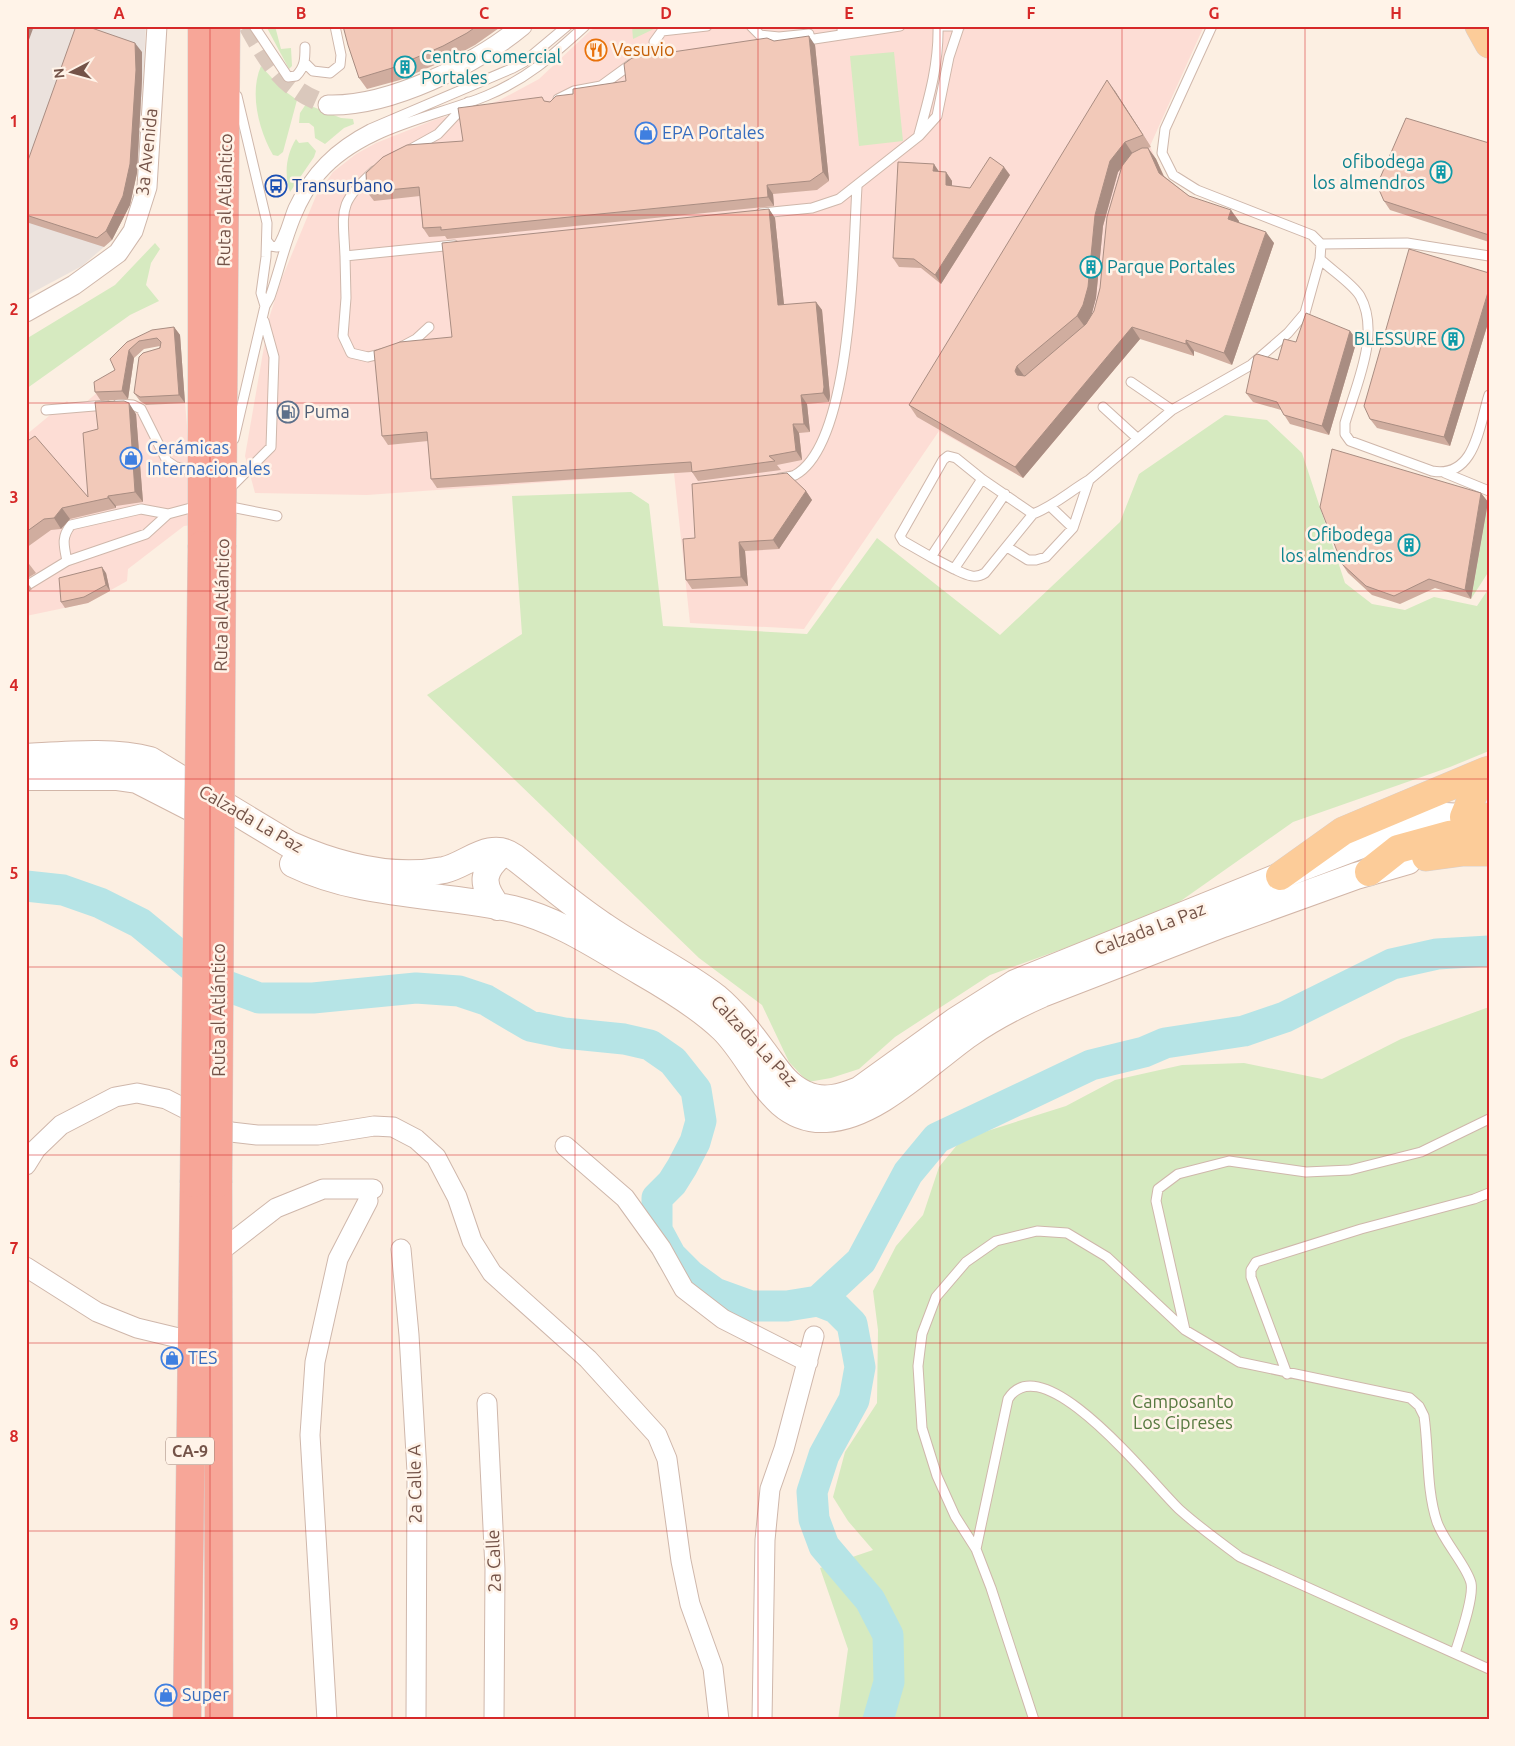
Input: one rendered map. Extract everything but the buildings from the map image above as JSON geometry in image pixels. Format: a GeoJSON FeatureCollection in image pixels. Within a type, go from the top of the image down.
{"type":"FeatureCollection","features":[{"type":"Feature","properties":{"kind":"highway","name":"Ruta al Atlántico"},"geometry":{"type":"LineString","coordinates":[[202,26],[215,491]]}},
{"type":"Feature","properties":{"kind":"highway","name":"Ruta al Atlántico"},"geometry":{"type":"LineString","coordinates":[[206,1183],[212,545],[215,491],[226,38]]}},
{"type":"Feature","properties":{"kind":"highway","name":"CA-9"},"geometry":{"type":"LineString","coordinates":[[206,1183],[218,1253],[219,1720]]}},
{"type":"Feature","properties":{"kind":"highway","name":"CA-9"},"geometry":{"type":"LineString","coordinates":[[187,1720],[191,1341],[206,1183]]}},
{"type":"Feature","properties":{"kind":"main road"},"geometry":{"type":"LineString","coordinates":[[1479,26],[1489,44]]}},
{"type":"Feature","properties":{"kind":"main road","name":"Calzada La Paz"},"geometry":{"type":"LineString","coordinates":[[26,757],[93,755],[150,760],[289,844],[309,853],[363,868],[391,872],[425,872],[446,869],[488,851],[504,852],[513,856],[531,873],[604,926],[715,996],[741,1023],[786,1081],[803,1093],[821,1098],[842,1096],[859,1090],[972,1010],[1015,983],[1280,876],[1427,820],[1445,816],[1482,820]]}},
{"type":"Feature","properties":{"kind":"main road"},"geometry":{"type":"LineString","coordinates":[[1369,872],[1398,849],[1448,835],[1476,832],[1482,820],[1473,794],[1487,771]]}},
{"type":"Feature","properties":{"kind":"main road"},"geometry":{"type":"LineString","coordinates":[[1280,876],[1343,831],[1487,771]]}},
{"type":"Feature","properties":{"kind":"main road","name":"Calzada La Paz"},"geometry":{"type":"LineString","coordinates":[[26,777],[111,777],[137,780],[180,800],[279,857],[322,876],[372,889],[428,895],[514,910],[550,922],[647,976],[723,1029],[747,1058],[776,1100],[804,1117],[826,1119],[843,1118],[876,1104],[972,1032],[1020,1004],[1214,927],[1369,872],[1445,853],[1489,852]]}},
{"type":"Feature","properties":{"kind":"main road"},"geometry":{"type":"LineString","coordinates":[[498,907],[486,888],[485,879],[488,868],[504,852]]}},
{"type":"Feature","properties":{"kind":"street","name":"3a Avenida"},"geometry":{"type":"LineString","coordinates":[[26,312],[74,284],[118,253],[133,231],[147,187],[157,26]]}},
{"type":"Feature","properties":{"kind":"street"},"geometry":{"type":"LineString","coordinates":[[328,105],[367,102],[412,88],[470,60],[505,40],[522,26]]}},
{"type":"Feature","properties":{"kind":"street"},"geometry":{"type":"LineString","coordinates":[[26,1165],[36,1149],[61,1125],[116,1097],[137,1093],[166,1099],[231,1132],[257,1135],[318,1135],[374,1126],[393,1126],[416,1139],[436,1157],[456,1197],[472,1242],[492,1273],[588,1359],[657,1435],[668,1459],[680,1561],[690,1604],[713,1668],[719,1720]]}},
{"type":"Feature","properties":{"kind":"street"},"geometry":{"type":"LineString","coordinates":[[565,1146],[625,1198],[660,1248],[684,1289],[723,1319],[808,1362]]}},
{"type":"Feature","properties":{"kind":"street"},"geometry":{"type":"LineString","coordinates":[[218,1253],[276,1208],[323,1189],[370,1195],[338,1259],[315,1362],[310,1435],[327,1720]]}},
{"type":"Feature","properties":{"kind":"street","name":"2a Calle A"},"geometry":{"type":"LineString","coordinates":[[401,1249],[409,1335],[416,1472],[416,1720]]}},
{"type":"Feature","properties":{"kind":"street"},"geometry":{"type":"LineString","coordinates":[[26,1267],[97,1312],[137,1328],[191,1341]]}},
{"type":"Feature","properties":{"kind":"street"},"geometry":{"type":"LineString","coordinates":[[762,1720],[764,1540],[770,1489],[784,1449],[814,1336]]}},
{"type":"Feature","properties":{"kind":"street","name":"2a Calle"},"geometry":{"type":"LineString","coordinates":[[487,1402],[495,1568],[494,1720]]}},
{"type":"Feature","properties":{"kind":"lane"},"geometry":{"type":"LineString","coordinates":[[254,26],[288,76],[296,76],[305,63],[305,47]]}},
{"type":"Feature","properties":{"kind":"lane"},"geometry":{"type":"LineString","coordinates":[[305,63],[313,71],[324,73],[330,73],[340,65],[341,55],[335,26]]}},
{"type":"Feature","properties":{"kind":"lane"},"geometry":{"type":"LineString","coordinates":[[267,241],[271,246],[276,247],[281,241],[294,206],[313,172],[349,140],[370,129],[513,68],[524,62],[568,26]]}},
{"type":"Feature","properties":{"kind":"lane"},"geometry":{"type":"LineString","coordinates":[[215,491],[265,306],[270,297],[300,208],[320,176],[337,159],[375,136],[468,102],[531,73],[584,26]]}},
{"type":"Feature","properties":{"kind":"lane"},"geometry":{"type":"LineString","coordinates":[[654,42],[662,31],[707,26]]}},
{"type":"Feature","properties":{"kind":"lane"},"geometry":{"type":"LineString","coordinates":[[751,26],[760,35],[779,40],[900,26]]}},
{"type":"Feature","properties":{"kind":"lane"},"geometry":{"type":"LineString","coordinates":[[779,40],[864,26]]}},
{"type":"Feature","properties":{"kind":"lane"},"geometry":{"type":"LineString","coordinates":[[919,136],[933,84],[939,44],[938,26]]}},
{"type":"Feature","properties":{"kind":"lane"},"geometry":{"type":"LineString","coordinates":[[752,214],[812,208],[839,199],[857,187],[919,136],[937,116],[949,58],[959,26],[944,26]]}},
{"type":"Feature","properties":{"kind":"lane"},"geometry":{"type":"LineString","coordinates":[[1212,26],[1165,129],[1158,153],[1173,175],[1197,190],[1312,235],[1321,244],[1407,243],[1489,256]]}},
{"type":"Feature","properties":{"kind":"lane"},"geometry":{"type":"LineString","coordinates":[[226,38],[267,223],[267,241],[261,293],[265,306]]}},
{"type":"Feature","properties":{"kind":"lane"},"geometry":{"type":"LineString","coordinates":[[554,106],[558,99],[574,91],[601,86],[634,62]]}},
{"type":"Feature","properties":{"kind":"lane"},"geometry":{"type":"LineString","coordinates":[[402,153],[438,134],[468,102]]}},
{"type":"Feature","properties":{"kind":"lane"},"geometry":{"type":"LineString","coordinates":[[380,167],[354,190],[342,214],[346,298],[343,336],[351,353],[368,357],[396,349],[416,339],[429,327]]}},
{"type":"Feature","properties":{"kind":"lane"},"geometry":{"type":"LineString","coordinates":[[768,480],[795,475],[812,458],[832,419],[848,341],[857,187]]}},
{"type":"Feature","properties":{"kind":"lane"},"geometry":{"type":"LineString","coordinates":[[345,256],[464,244]]}},
{"type":"Feature","properties":{"kind":"lane"},"geometry":{"type":"LineString","coordinates":[[1033,514],[982,479],[956,458],[948,456],[943,460],[900,536],[902,541],[954,569],[978,577],[985,573],[1033,514],[1051,507],[1069,492],[1089,480],[1172,410],[1251,365],[1288,333],[1305,313],[1320,259],[1321,244]]}},
{"type":"Feature","properties":{"kind":"lane"},"geometry":{"type":"LineString","coordinates":[[1320,259],[1360,295],[1369,322],[1368,342],[1345,423],[1345,434],[1350,441],[1489,491]]}},
{"type":"Feature","properties":{"kind":"lane"},"geometry":{"type":"LineString","coordinates":[[26,586],[67,560],[146,534],[168,514],[215,491],[271,447],[274,358],[263,319]]}},
{"type":"Feature","properties":{"kind":"lane"},"geometry":{"type":"LineString","coordinates":[[1131,382],[1172,410]]}},
{"type":"Feature","properties":{"kind":"lane"},"geometry":{"type":"LineString","coordinates":[[1445,474],[1461,465],[1470,457],[1489,395]]}},
{"type":"Feature","properties":{"kind":"lane"},"geometry":{"type":"LineString","coordinates":[[46,410],[134,400],[141,409],[167,461],[215,491],[277,516]]}},
{"type":"Feature","properties":{"kind":"lane"},"geometry":{"type":"LineString","coordinates":[[1103,407],[1137,438]]}},
{"type":"Feature","properties":{"kind":"lane"},"geometry":{"type":"LineString","coordinates":[[931,557],[982,479]]}},
{"type":"Feature","properties":{"kind":"lane"},"geometry":{"type":"LineString","coordinates":[[1006,547],[1028,560],[1046,557],[1073,528],[1089,480]]}},
{"type":"Feature","properties":{"kind":"lane"},"geometry":{"type":"LineString","coordinates":[[954,569],[1005,494]]}},
{"type":"Feature","properties":{"kind":"lane"},"geometry":{"type":"LineString","coordinates":[[1051,507],[1073,528]]}},
{"type":"Feature","properties":{"kind":"lane"},"geometry":{"type":"LineString","coordinates":[[67,560],[63,542],[64,533],[71,525],[141,509],[168,514]]}},
{"type":"Feature","properties":{"kind":"lane"},"geometry":{"type":"LineString","coordinates":[[1185,1330],[1156,1201],[1158,1189],[1166,1182],[1178,1174],[1229,1161],[1306,1172],[1350,1170],[1421,1152],[1489,1118]]}},
{"type":"Feature","properties":{"kind":"lane"},"geometry":{"type":"LineString","coordinates":[[1287,1374],[1252,1277],[1251,1270],[1256,1262],[1361,1229],[1474,1199],[1489,1193]]}},
{"type":"Feature","properties":{"kind":"lane"},"geometry":{"type":"LineString","coordinates":[[1034,1720],[991,1588],[976,1549],[955,1516],[937,1476],[922,1428],[918,1366],[922,1334],[936,1297],[966,1262],[996,1241],[1038,1231],[1067,1233],[1107,1257],[1185,1330],[1239,1362],[1287,1374],[1410,1398],[1419,1406],[1424,1416],[1430,1487],[1437,1522],[1447,1544],[1471,1583],[1468,1606],[1455,1653]]}},
{"type":"Feature","properties":{"kind":"lane"},"geometry":{"type":"LineString","coordinates":[[976,1549],[1008,1399],[1013,1390],[1025,1386],[1047,1390],[1071,1402],[1095,1421],[1179,1509],[1240,1557],[1489,1669]]}},
{"type":"Feature","properties":{"kind":"shaded area"},"geometry":{"type":"Polygon","coordinates":[[[26,26],[146,26],[138,165],[131,201],[112,240],[82,266],[26,296],[26,26]]]}},
{"type":"Feature","properties":{"kind":"shaded area"},"geometry":{"type":"Polygon","coordinates":[[[599,26],[1204,26],[1150,146],[1167,184],[1150,327],[1023,478],[939,431],[804,629],[690,623],[674,473],[367,495],[255,493],[245,456],[269,318],[282,278],[316,196],[333,172],[356,154],[376,143],[434,120],[498,101],[539,79],[591,30],[599,26]]]}},
{"type":"Feature","properties":{"kind":"shaded area"},"geometry":{"type":"Polygon","coordinates":[[[100,390],[103,417],[140,413],[139,405],[185,403],[193,494],[192,525],[184,526],[128,569],[127,581],[88,603],[26,616],[26,435],[67,401],[76,411],[100,390]]]}},
{"type":"Feature","properties":{"kind":"green space"},"geometry":{"type":"Polygon","coordinates":[[[266,26],[275,26],[281,49],[291,48],[292,66],[289,69],[266,26]]]}},
{"type":"Feature","properties":{"kind":"green space"},"geometry":{"type":"Polygon","coordinates":[[[632,26],[660,26],[633,39],[632,26]]]}},
{"type":"Feature","properties":{"kind":"green space"},"geometry":{"type":"Polygon","coordinates":[[[894,52],[903,141],[859,146],[850,56],[894,52]]]}},
{"type":"Feature","properties":{"kind":"green space"},"geometry":{"type":"Polygon","coordinates":[[[261,66],[282,89],[297,100],[283,152],[278,156],[273,155],[268,145],[257,112],[256,88],[261,66]]]}},
{"type":"Feature","properties":{"kind":"green space"},"geometry":{"type":"Polygon","coordinates":[[[306,104],[341,118],[353,119],[354,124],[344,128],[325,144],[315,138],[314,127],[309,123],[299,123],[300,113],[306,104]]]}},
{"type":"Feature","properties":{"kind":"green space"},"geometry":{"type":"Polygon","coordinates":[[[296,139],[299,143],[308,142],[316,151],[314,157],[290,192],[287,165],[296,139]]]}},
{"type":"Feature","properties":{"kind":"green space"},"geometry":{"type":"Polygon","coordinates":[[[155,243],[160,249],[151,263],[146,285],[159,301],[130,315],[26,389],[26,339],[115,285],[155,243]]]}},
{"type":"Feature","properties":{"kind":"green space"},"geometry":{"type":"Polygon","coordinates":[[[1225,415],[1267,420],[1302,453],[1345,583],[1372,604],[1405,610],[1434,597],[1477,606],[1489,588],[1489,751],[1450,767],[1293,822],[1165,912],[990,975],[895,1037],[859,1069],[831,1078],[808,1082],[789,1062],[762,1005],[699,958],[427,695],[522,634],[512,496],[631,492],[649,504],[663,626],[807,634],[877,538],[1000,635],[1120,522],[1139,474],[1225,415]]]}},
{"type":"Feature","properties":{"kind":"green space"},"geometry":{"type":"Polygon","coordinates":[[[1488,502],[1489,571],[1471,599],[1488,502]]]}},
{"type":"Feature","properties":{"kind":"green space","name":"Camposanto Los Cipreses"},"geometry":{"type":"Polygon","coordinates":[[[1489,1007],[1489,1720],[838,1720],[848,1649],[820,1568],[873,1550],[848,1521],[833,1497],[845,1452],[877,1403],[878,1330],[873,1291],[896,1246],[923,1215],[939,1167],[962,1139],[1066,1106],[1115,1080],[1182,1065],[1244,1063],[1322,1079],[1401,1039],[1489,1007]]]}},
{"type":"Feature","properties":{"kind":"waterway"},"geometry":{"type":"LineString","coordinates":[[26,886],[63,890],[100,903],[140,923],[208,979],[259,998],[313,998],[416,988],[459,991],[486,1000],[530,1026],[564,1033],[624,1039],[650,1045],[673,1061],[696,1090],[701,1121],[695,1142],[682,1167],[672,1183],[657,1198],[657,1230],[671,1256],[690,1275],[715,1293],[751,1306],[787,1306],[818,1301],[861,1261],[908,1173],[937,1138],[1091,1065],[1144,1052],[1165,1043],[1244,1031],[1285,1017],[1392,964],[1437,954],[1489,951]]}},
{"type":"Feature","properties":{"kind":"waterway"},"geometry":{"type":"LineString","coordinates":[[818,1301],[836,1308],[852,1324],[860,1367],[854,1400],[824,1455],[812,1492],[814,1519],[824,1546],[870,1600],[888,1635],[889,1682],[878,1720]]}},
{"type":"Feature","properties":{"kind":"tunnel"},"geometry":{"type":"LineString","coordinates":[[248,26],[271,64],[289,84],[300,92],[328,105]]}},
{"type":"Feature","properties":{"kind":"place","name":"Vesuvio"},"geometry":{"type":"Point","coordinates":[596,50]}},
{"type":"Feature","properties":{"kind":"place","name":"Centro Comercial Portales"},"geometry":{"type":"Point","coordinates":[405,67]}},
{"type":"Feature","properties":{"kind":"place","name":"EPA Portales"},"geometry":{"type":"Point","coordinates":[646,133]}},
{"type":"Feature","properties":{"kind":"place","name":"ofibodega los almendros"},"geometry":{"type":"Point","coordinates":[1441,172]}},
{"type":"Feature","properties":{"kind":"place","name":"Transurbano"},"geometry":{"type":"Point","coordinates":[276,186]}},
{"type":"Feature","properties":{"kind":"place","name":"Parque Portales"},"geometry":{"type":"Point","coordinates":[1091,267]}},
{"type":"Feature","properties":{"kind":"place","name":"BLESSURE"},"geometry":{"type":"Point","coordinates":[1453,339]}},
{"type":"Feature","properties":{"kind":"place","name":"Puma"},"geometry":{"type":"Point","coordinates":[288,412]}},
{"type":"Feature","properties":{"kind":"place","name":"Cerámicas Internacionales"},"geometry":{"type":"Point","coordinates":[131,458]}},
{"type":"Feature","properties":{"kind":"place","name":"Ofibodega los almendros"},"geometry":{"type":"Point","coordinates":[1409,545]}},
{"type":"Feature","properties":{"kind":"place","name":"TES"},"geometry":{"type":"Point","coordinates":[172,1358]}},
{"type":"Feature","properties":{"kind":"place","name":"Super"},"geometry":{"type":"Point","coordinates":[166,1695]}}]}
